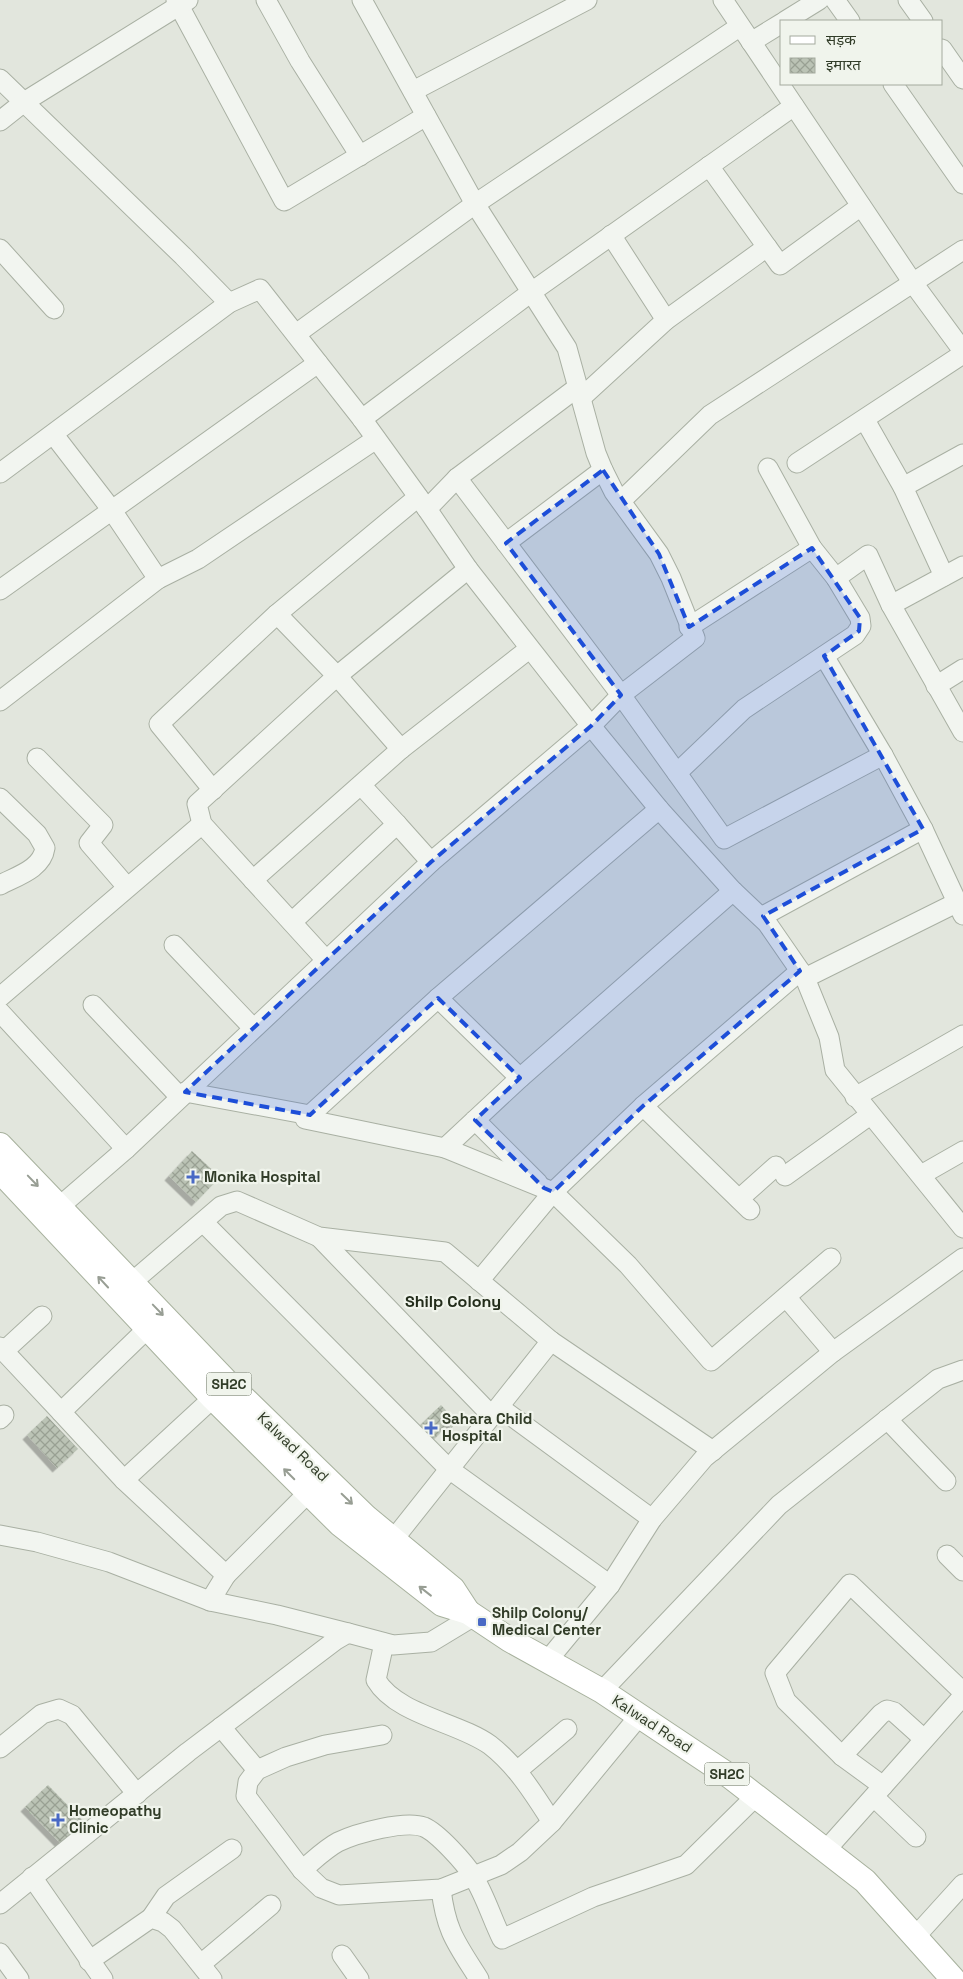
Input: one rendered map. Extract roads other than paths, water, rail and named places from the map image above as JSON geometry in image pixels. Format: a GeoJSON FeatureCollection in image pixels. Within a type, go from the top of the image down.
{"type":"FeatureCollection","features":[{"type":"Feature","properties":{"kind":"main road","name":"Kalwad Road"},"geometry":{"type":"LineString","coordinates":[[0,1145],[225,1380],[366,1518],[453,1589],[471,1614]]}},
{"type":"Feature","properties":{"kind":"main road","name":"Kalwad Road"},"geometry":{"type":"LineString","coordinates":[[0,1172],[212,1398],[340,1524],[442,1604],[471,1614],[510,1640],[602,1691],[640,1715],[756,1796],[864,1882],[953,1979]]}},
{"type":"Feature","properties":{"kind":"street"},"geometry":{"type":"LineString","coordinates":[[266,0],[300,61],[360,156]]}},
{"type":"Feature","properties":{"kind":"street"},"geometry":{"type":"LineString","coordinates":[[412,91],[587,0]]}},
{"type":"Feature","properties":{"kind":"street"},"geometry":{"type":"LineString","coordinates":[[723,0],[912,283],[963,352],[865,420],[797,463]]}},
{"type":"Feature","properties":{"kind":"street"},"geometry":{"type":"LineString","coordinates":[[786,20],[819,0]]}},
{"type":"Feature","properties":{"kind":"street"},"geometry":{"type":"LineString","coordinates":[[835,0],[849,20]]}},
{"type":"Feature","properties":{"kind":"street"},"geometry":{"type":"LineString","coordinates":[[908,0],[922,20]]}},
{"type":"Feature","properties":{"kind":"street"},"geometry":{"type":"LineString","coordinates":[[0,121],[24,102],[181,2],[284,202],[426,116]]}},
{"type":"Feature","properties":{"kind":"street"},"geometry":{"type":"LineString","coordinates":[[59,1207],[126,1149],[252,1028],[431,862],[591,726],[621,695],[694,638],[671,578],[659,554],[622,501],[596,453],[567,348],[530,293],[475,204],[412,91],[368,2]]}},
{"type":"Feature","properties":{"kind":"street"},"geometry":{"type":"LineString","coordinates":[[751,42],[780,24]]}},
{"type":"Feature","properties":{"kind":"street"},"geometry":{"type":"LineString","coordinates":[[296,334],[475,204],[740,27]]}},
{"type":"Feature","properties":{"kind":"street"},"geometry":{"type":"LineString","coordinates":[[943,50],[963,80]]}},
{"type":"Feature","properties":{"kind":"street"},"geometry":{"type":"LineString","coordinates":[[0,78],[229,303]]}},
{"type":"Feature","properties":{"kind":"street"},"geometry":{"type":"LineString","coordinates":[[894,85],[963,184]]}},
{"type":"Feature","properties":{"kind":"street"},"geometry":{"type":"LineString","coordinates":[[362,419],[530,293],[794,106]]}},
{"type":"Feature","properties":{"kind":"street"},"geometry":{"type":"LineString","coordinates":[[709,166],[780,265],[861,206]]}},
{"type":"Feature","properties":{"kind":"street"},"geometry":{"type":"LineString","coordinates":[[611,236],[666,320]]}},
{"type":"Feature","properties":{"kind":"street"},"geometry":{"type":"LineString","coordinates":[[213,790],[159,724],[277,614],[457,478],[579,392],[666,320],[767,247]]}},
{"type":"Feature","properties":{"kind":"street"},"geometry":{"type":"LineString","coordinates":[[0,249],[54,309]]}},
{"type":"Feature","properties":{"kind":"street"},"geometry":{"type":"LineString","coordinates":[[622,501],[710,415],[963,250]]}},
{"type":"Feature","properties":{"kind":"street"},"geometry":{"type":"LineString","coordinates":[[0,473],[54,435],[229,303],[260,289],[362,419],[468,569],[529,649],[659,808],[733,891],[761,917],[802,975],[829,1037],[835,1070],[963,1228]]}},
{"type":"Feature","properties":{"kind":"street"},"geometry":{"type":"LineString","coordinates":[[0,590],[318,362]]}},
{"type":"Feature","properties":{"kind":"street"},"geometry":{"type":"LineString","coordinates":[[865,420],[903,487],[944,576]]}},
{"type":"Feature","properties":{"kind":"street"},"geometry":{"type":"LineString","coordinates":[[54,435],[111,509],[158,579]]}},
{"type":"Feature","properties":{"kind":"street"},"geometry":{"type":"LineString","coordinates":[[0,701],[158,579],[198,560],[376,439]]}},
{"type":"Feature","properties":{"kind":"street"},"geometry":{"type":"LineString","coordinates":[[903,487],[963,454]]}},
{"type":"Feature","properties":{"kind":"street"},"geometry":{"type":"LineString","coordinates":[[677,773],[744,709],[855,635],[861,626],[860,618],[836,578],[812,548],[768,468]]}},
{"type":"Feature","properties":{"kind":"street"},"geometry":{"type":"LineString","coordinates":[[506,544],[604,470]]}},
{"type":"Feature","properties":{"kind":"street"},"geometry":{"type":"LineString","coordinates":[[457,478],[621,695],[724,839],[883,755]]}},
{"type":"Feature","properties":{"kind":"street"},"geometry":{"type":"LineString","coordinates":[[689,627],[812,548]]}},
{"type":"Feature","properties":{"kind":"street"},"geometry":{"type":"LineString","coordinates":[[836,578],[868,555],[891,605],[963,732]]}},
{"type":"Feature","properties":{"kind":"street"},"geometry":{"type":"LineString","coordinates":[[891,605],[963,566]]}},
{"type":"Feature","properties":{"kind":"street"},"geometry":{"type":"LineString","coordinates":[[326,960],[202,824],[197,804],[337,676],[468,569]]}},
{"type":"Feature","properties":{"kind":"street"},"geometry":{"type":"LineString","coordinates":[[277,614],[337,676],[401,750]]}},
{"type":"Feature","properties":{"kind":"street"},"geometry":{"type":"LineString","coordinates":[[253,880],[401,750],[529,649]]}},
{"type":"Feature","properties":{"kind":"street"},"geometry":{"type":"LineString","coordinates":[[478,1281],[548,1190],[642,1106],[802,975],[960,909],[922,829],[883,755],[824,656]]}},
{"type":"Feature","properties":{"kind":"street"},"geometry":{"type":"LineString","coordinates":[[936,686],[963,669]]}},
{"type":"Feature","properties":{"kind":"street"},"geometry":{"type":"LineString","coordinates":[[37,758],[103,825],[89,843],[127,887]]}},
{"type":"Feature","properties":{"kind":"street"},"geometry":{"type":"LineString","coordinates":[[361,785],[431,862]]}},
{"type":"Feature","properties":{"kind":"street"},"geometry":{"type":"LineString","coordinates":[[0,798],[37,834],[45,848],[44,854],[33,868],[0,885]]}},
{"type":"Feature","properties":{"kind":"street"},"geometry":{"type":"LineString","coordinates":[[548,1190],[445,1148],[305,1119],[438,998],[659,808]]}},
{"type":"Feature","properties":{"kind":"street"},"geometry":{"type":"LineString","coordinates":[[0,997],[202,824]]}},
{"type":"Feature","properties":{"kind":"street"},"geometry":{"type":"LineString","coordinates":[[292,922],[396,824]]}},
{"type":"Feature","properties":{"kind":"street"},"geometry":{"type":"LineString","coordinates":[[761,917],[922,829]]}},
{"type":"Feature","properties":{"kind":"street"},"geometry":{"type":"LineString","coordinates":[[445,1148],[520,1078],[733,891]]}},
{"type":"Feature","properties":{"kind":"street"},"geometry":{"type":"LineString","coordinates":[[174,945],[252,1028]]}},
{"type":"Feature","properties":{"kind":"street"},"geometry":{"type":"LineString","coordinates":[[438,998],[520,1078]]}},
{"type":"Feature","properties":{"kind":"street"},"geometry":{"type":"LineString","coordinates":[[93,1005],[182,1094],[310,1115]]}},
{"type":"Feature","properties":{"kind":"street"},"geometry":{"type":"LineString","coordinates":[[0,1012],[126,1149]]}},
{"type":"Feature","properties":{"kind":"street"},"geometry":{"type":"LineString","coordinates":[[855,1097],[963,1035]]}},
{"type":"Feature","properties":{"kind":"street"},"geometry":{"type":"LineString","coordinates":[[642,1106],[744,1205],[780,1171],[870,1115]]}},
{"type":"Feature","properties":{"kind":"street"},"geometry":{"type":"LineString","coordinates":[[475,1120],[628,1265],[711,1361],[831,1258]]}},
{"type":"Feature","properties":{"kind":"street"},"geometry":{"type":"LineString","coordinates":[[920,1175],[963,1151]]}},
{"type":"Feature","properties":{"kind":"street"},"geometry":{"type":"LineString","coordinates":[[131,1283],[220,1206],[237,1201],[319,1238],[445,1252],[551,1342],[713,1451]]}},
{"type":"Feature","properties":{"kind":"street"},"geometry":{"type":"LineString","coordinates":[[203,1222],[449,1469],[610,1585]]}},
{"type":"Feature","properties":{"kind":"street"},"geometry":{"type":"LineString","coordinates":[[319,1238],[495,1412],[652,1519]]}},
{"type":"Feature","properties":{"kind":"street"},"geometry":{"type":"LineString","coordinates":[[548,1660],[610,1585],[652,1519],[713,1451],[833,1352],[963,1258]]}},
{"type":"Feature","properties":{"kind":"street"},"geometry":{"type":"LineString","coordinates":[[786,1297],[833,1352]]}},
{"type":"Feature","properties":{"kind":"street"},"geometry":{"type":"LineString","coordinates":[[42,1316],[2,1349],[124,1480],[226,1575]]}},
{"type":"Feature","properties":{"kind":"street"},"geometry":{"type":"LineString","coordinates":[[61,1412],[147,1329]]}},
{"type":"Feature","properties":{"kind":"street"},"geometry":{"type":"LineString","coordinates":[[393,1540],[551,1342]]}},
{"type":"Feature","properties":{"kind":"street"},"geometry":{"type":"LineString","coordinates":[[602,1691],[779,1505],[938,1379],[963,1370]]}},
{"type":"Feature","properties":{"kind":"street"},"geometry":{"type":"LineString","coordinates":[[124,1480],[212,1398]]}},
{"type":"Feature","properties":{"kind":"street"},"geometry":{"type":"LineString","coordinates":[[887,1420],[946,1481]]}},
{"type":"Feature","properties":{"kind":"street"},"geometry":{"type":"LineString","coordinates":[[210,1602],[226,1575],[308,1493]]}},
{"type":"Feature","properties":{"kind":"street"},"geometry":{"type":"LineString","coordinates":[[0,1535],[37,1542],[109,1562],[210,1602],[278,1615],[393,1645],[431,1642],[471,1614]]}},
{"type":"Feature","properties":{"kind":"street"},"geometry":{"type":"LineString","coordinates":[[947,1555],[963,1571]]}},
{"type":"Feature","properties":{"kind":"street"},"geometry":{"type":"LineString","coordinates":[[825,1851],[878,1791],[924,1739],[963,1694],[850,1584],[775,1673],[786,1701],[878,1791],[916,1837]]}},
{"type":"Feature","properties":{"kind":"street"},"geometry":{"type":"LineString","coordinates":[[0,1904],[221,1727],[348,1633]]}},
{"type":"Feature","properties":{"kind":"street"},"geometry":{"type":"LineString","coordinates":[[384,1643],[376,1680],[383,1691],[397,1701],[489,1744],[517,1770],[552,1822]]}},
{"type":"Feature","properties":{"kind":"street"},"geometry":{"type":"LineString","coordinates":[[2,1742],[42,1714],[59,1709],[72,1715],[137,1794]]}},
{"type":"Feature","properties":{"kind":"street"},"geometry":{"type":"LineString","coordinates":[[842,1756],[880,1714],[887,1710],[894,1712],[924,1739]]}},
{"type":"Feature","properties":{"kind":"street"},"geometry":{"type":"LineString","coordinates":[[382,1735],[325,1745],[286,1757],[258,1770],[248,1782],[246,1796],[302,1870],[321,1888],[339,1895],[441,1889],[501,1865],[520,1852],[552,1822],[640,1715]]}},
{"type":"Feature","properties":{"kind":"street"},"geometry":{"type":"LineString","coordinates":[[221,1727],[258,1770]]}},
{"type":"Feature","properties":{"kind":"street"},"geometry":{"type":"LineString","coordinates":[[517,1770],[567,1728]]}},
{"type":"Feature","properties":{"kind":"street"},"geometry":{"type":"LineString","coordinates":[[302,1870],[337,1843],[350,1838],[386,1828],[415,1825],[426,1828],[440,1838],[473,1875],[502,1939],[592,1897],[686,1865],[756,1796]]}},
{"type":"Feature","properties":{"kind":"street"},"geometry":{"type":"LineString","coordinates":[[89,1960],[151,1918],[166,1896],[232,1849]]}},
{"type":"Feature","properties":{"kind":"street"},"geometry":{"type":"LineString","coordinates":[[32,1877],[103,1979]]}},
{"type":"Feature","properties":{"kind":"street"},"geometry":{"type":"LineString","coordinates":[[915,1937],[963,1884]]}},
{"type":"Feature","properties":{"kind":"street"},"geometry":{"type":"LineString","coordinates":[[441,1889],[444,1913],[452,1938],[480,1979]]}},
{"type":"Feature","properties":{"kind":"street"},"geometry":{"type":"LineString","coordinates":[[201,1964],[271,1904]]}},
{"type":"Feature","properties":{"kind":"street"},"geometry":{"type":"LineString","coordinates":[[151,1918],[163,1922],[172,1929],[212,1979]]}},
{"type":"Feature","properties":{"kind":"street"},"geometry":{"type":"LineString","coordinates":[[0,1953],[20,1979]]}},
{"type":"Feature","properties":{"kind":"street"},"geometry":{"type":"LineString","coordinates":[[342,1955],[359,1979]]}},
{"type":"Feature","properties":{"kind":"place","name":"Monika Hospital"},"geometry":{"type":"Point","coordinates":[193,1177]}},
{"type":"Feature","properties":{"kind":"place","name":"Sahara Child Hospital"},"geometry":{"type":"Point","coordinates":[431,1428]}},
{"type":"Feature","properties":{"kind":"place","name":"Shilp Colony/ Medical Center"},"geometry":{"type":"Point","coordinates":[482,1622]}},
{"type":"Feature","properties":{"kind":"place","name":"Homeopathy Clinic"},"geometry":{"type":"Point","coordinates":[58,1820]}},
{"type":"Feature","properties":{"kind":"district","name":"Shilp Colony"},"geometry":{"type":"Point","coordinates":[453,1301]}}]}
